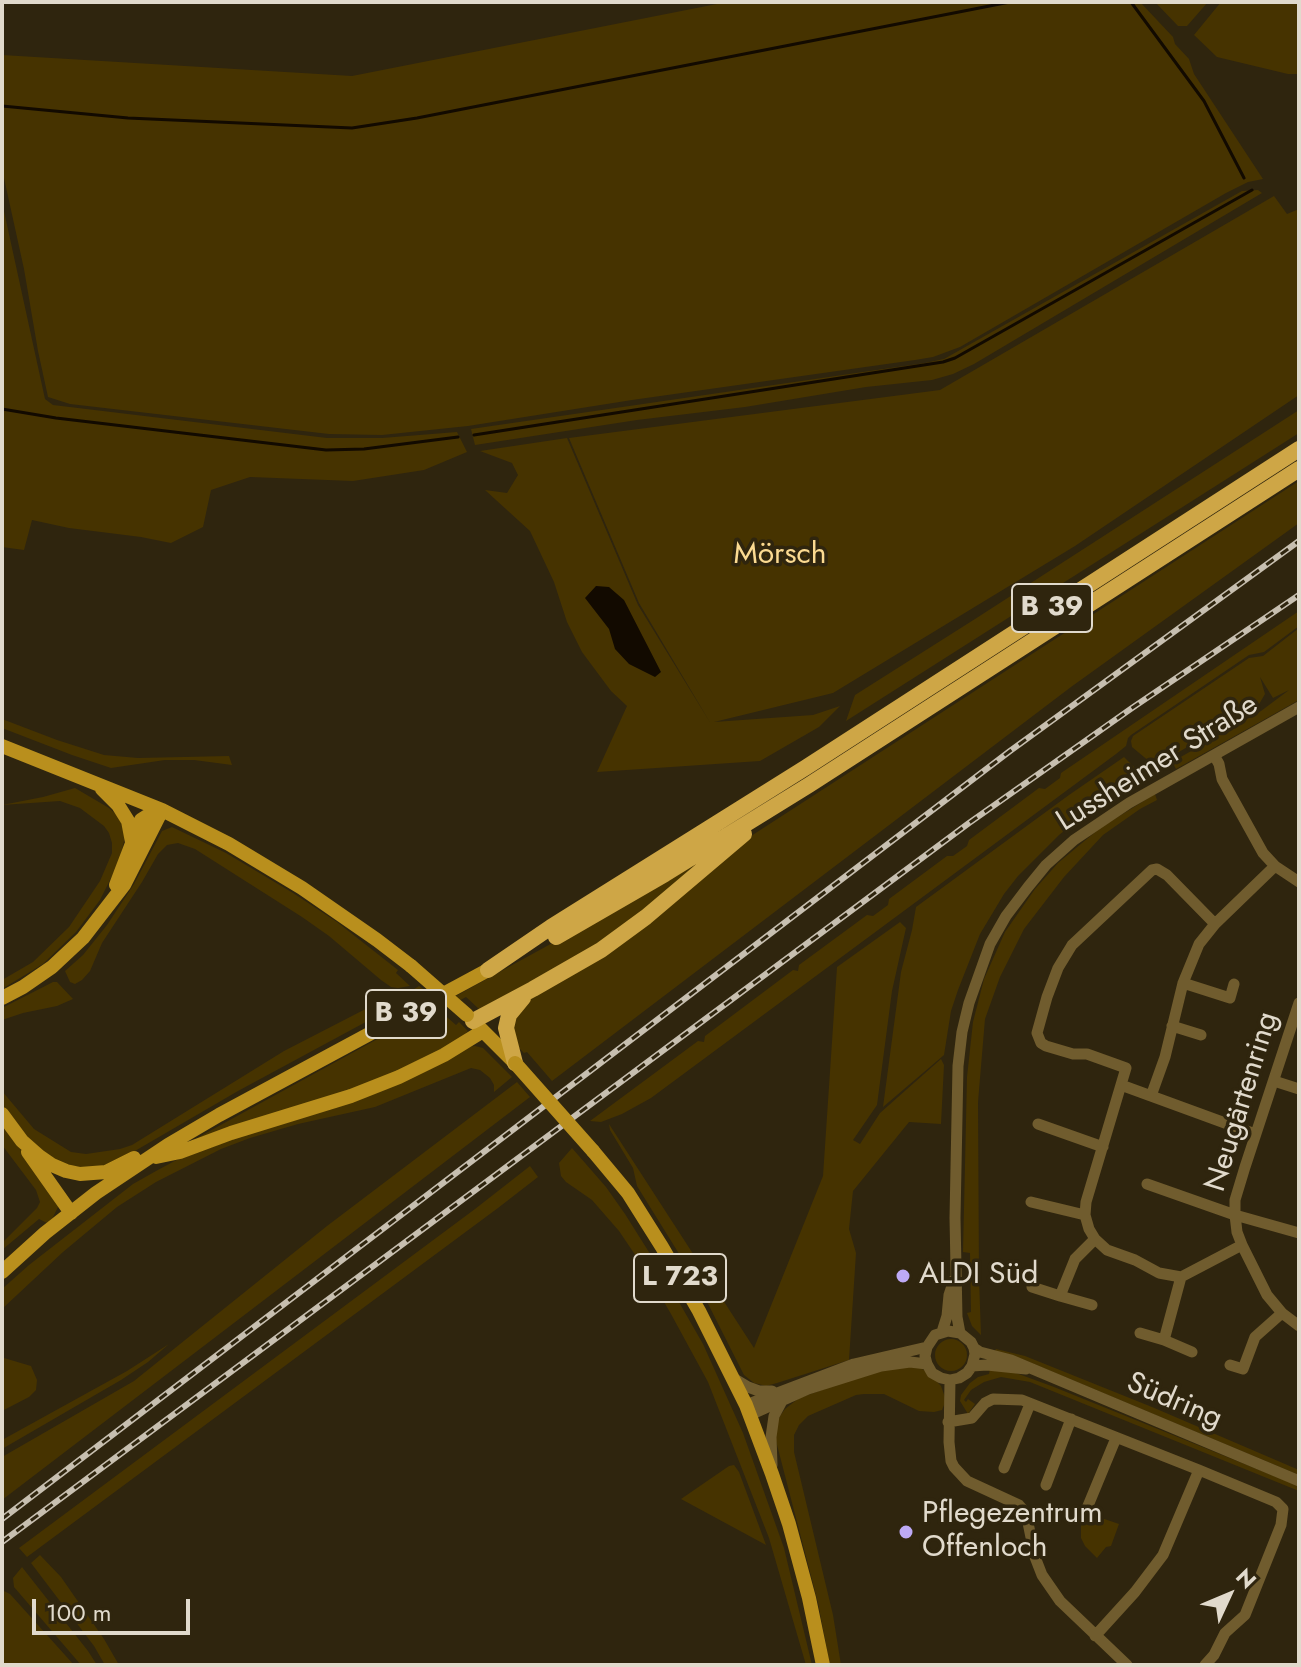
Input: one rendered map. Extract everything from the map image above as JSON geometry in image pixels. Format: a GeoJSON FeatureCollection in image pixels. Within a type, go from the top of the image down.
{"type":"FeatureCollection","features":[{"type":"Feature","properties":{"kind":"highway","name":"B 39"},"geometry":{"type":"LineString","coordinates":[[488,970],[1299,449]]}},
{"type":"Feature","properties":{"kind":"highway","name":"B 39"},"geometry":{"type":"LineString","coordinates":[[488,970],[624,898],[809,785],[1299,469]]}},
{"type":"Feature","properties":{"kind":"highway","name":"B 39"},"geometry":{"type":"LineString","coordinates":[[474,1023],[580,963],[622,935],[761,820],[809,785]]}},
{"type":"Feature","properties":{"kind":"highway","name":"B 39"},"geometry":{"type":"LineString","coordinates":[[515,1063],[506,1028],[509,1015],[533,989]]}},
{"type":"Feature","properties":{"kind":"main road","name":"B 39"},"geometry":{"type":"LineString","coordinates":[[2,746],[162,810],[229,844],[302,888],[377,940],[474,1023]]}},
{"type":"Feature","properties":{"kind":"main road","name":"B 39"},"geometry":{"type":"LineString","coordinates":[[95,783],[118,805],[128,821],[132,842]]}},
{"type":"Feature","properties":{"kind":"main road"},"geometry":{"type":"LineString","coordinates":[[111,901],[141,820],[162,810]]}},
{"type":"Feature","properties":{"kind":"main road"},"geometry":{"type":"LineString","coordinates":[[2,998],[23,987],[83,938],[124,885],[162,810]]}},
{"type":"Feature","properties":{"kind":"main road","name":"B 39"},"geometry":{"type":"LineString","coordinates":[[2,1114],[22,1141],[52,1165],[80,1174],[106,1172],[168,1145],[488,970]]}},
{"type":"Feature","properties":{"kind":"main road"},"geometry":{"type":"LineString","coordinates":[[146,1159],[180,1152],[351,1096],[399,1077],[468,1042],[474,1023]]}},
{"type":"Feature","properties":{"kind":"main road","name":"L 723"},"geometry":{"type":"LineString","coordinates":[[474,1023],[515,1063],[628,1193],[699,1311],[748,1410],[772,1474],[809,1598],[823,1665]]}},
{"type":"Feature","properties":{"kind":"main road"},"geometry":{"type":"LineString","coordinates":[[22,1141],[32,1160],[71,1213]]}},
{"type":"Feature","properties":{"kind":"main road"},"geometry":{"type":"LineString","coordinates":[[2,1272],[96,1193],[168,1145]]}},
{"type":"Feature","properties":{"kind":"street","name":"Lussheimer Straße"},"geometry":{"type":"LineString","coordinates":[[960,1333],[955,1218],[958,1066],[969,1003],[990,944],[1028,887],[1046,865],[1074,840],[1129,803],[1299,707]]}},
{"type":"Feature","properties":{"kind":"street"},"geometry":{"type":"LineString","coordinates":[[1214,755],[1222,779],[1263,853],[1275,866],[1299,882]]}},
{"type":"Feature","properties":{"kind":"street"},"geometry":{"type":"LineString","coordinates":[[1202,762],[1207,770],[1222,779]]}},
{"type":"Feature","properties":{"kind":"street"},"geometry":{"type":"LineString","coordinates":[[1151,1096],[1165,1057],[1183,983],[1199,944],[1215,924],[1275,866]]}},
{"type":"Feature","properties":{"kind":"street"},"geometry":{"type":"LineString","coordinates":[[1215,924],[1167,875],[1157,869],[1146,874],[1064,956],[1047,997],[1037,1033],[1046,1046],[1062,1052],[1087,1054],[1126,1068],[1086,1202],[1085,1215],[1095,1239],[1107,1250],[1159,1273],[1181,1277],[1242,1245]]}},
{"type":"Feature","properties":{"kind":"street"},"geometry":{"type":"LineString","coordinates":[[1183,983],[1230,998],[1234,984]]}},
{"type":"Feature","properties":{"kind":"street","name":"Neugärtenring"},"geometry":{"type":"LineString","coordinates":[[1299,1003],[1235,1200],[1237,1232],[1267,1295],[1282,1313],[1299,1326]]}},
{"type":"Feature","properties":{"kind":"street"},"geometry":{"type":"LineString","coordinates":[[1172,1026],[1201,1035]]}},
{"type":"Feature","properties":{"kind":"street"},"geometry":{"type":"LineString","coordinates":[[1274,1081],[1299,1089]]}},
{"type":"Feature","properties":{"kind":"street"},"geometry":{"type":"LineString","coordinates":[[1121,1085],[1255,1134]]}},
{"type":"Feature","properties":{"kind":"street"},"geometry":{"type":"LineString","coordinates":[[1038,1124],[1103,1147]]}},
{"type":"Feature","properties":{"kind":"street","name":"Neugärtenring"},"geometry":{"type":"LineString","coordinates":[[1147,1184],[1235,1215],[1299,1233]]}},
{"type":"Feature","properties":{"kind":"street"},"geometry":{"type":"LineString","coordinates":[[1031,1202],[1085,1215]]}},
{"type":"Feature","properties":{"kind":"street"},"geometry":{"type":"LineString","coordinates":[[1060,1296],[1075,1259],[1095,1239]]}},
{"type":"Feature","properties":{"kind":"street","name":"Lussheimer Straße"},"geometry":{"type":"LineString","coordinates":[[942,1332],[956,1275]]}},
{"type":"Feature","properties":{"kind":"street"},"geometry":{"type":"LineString","coordinates":[[1164,1340],[1181,1277]]}},
{"type":"Feature","properties":{"kind":"street"},"geometry":{"type":"LineString","coordinates":[[1032,1287],[1092,1305]]}},
{"type":"Feature","properties":{"kind":"street"},"geometry":{"type":"LineString","coordinates":[[1230,1365],[1243,1369],[1255,1337],[1282,1313]]}},
{"type":"Feature","properties":{"kind":"street"},"geometry":{"type":"LineString","coordinates":[[960,1333],[954,1331],[935,1335],[927,1347],[927,1364],[932,1373],[950,1380],[959,1378],[972,1366],[974,1348]]}},
{"type":"Feature","properties":{"kind":"street","name":"Südring"},"geometry":{"type":"LineString","coordinates":[[960,1333],[974,1348],[989,1355],[1011,1360],[1299,1481]]}},
{"type":"Feature","properties":{"kind":"street"},"geometry":{"type":"LineString","coordinates":[[1140,1333],[1192,1352]]}},
{"type":"Feature","properties":{"kind":"street"},"geometry":{"type":"LineString","coordinates":[[748,1410],[854,1364],[927,1347]]}},
{"type":"Feature","properties":{"kind":"street"},"geometry":{"type":"LineString","coordinates":[[779,1398],[881,1366],[910,1362],[927,1364]]}},
{"type":"Feature","properties":{"kind":"street","name":"Südring"},"geometry":{"type":"LineString","coordinates":[[972,1366],[1030,1369]]}},
{"type":"Feature","properties":{"kind":"street"},"geometry":{"type":"LineString","coordinates":[[733,1378],[759,1391],[767,1390],[779,1398]]}},
{"type":"Feature","properties":{"kind":"street"},"geometry":{"type":"LineString","coordinates":[[950,1380],[948,1422],[951,1461],[958,1473],[967,1481],[1019,1505],[1026,1513],[1042,1575],[1060,1601],[1127,1665]]}},
{"type":"Feature","properties":{"kind":"street"},"geometry":{"type":"LineString","coordinates":[[772,1474],[771,1437],[779,1398]]}},
{"type":"Feature","properties":{"kind":"street"},"geometry":{"type":"LineString","coordinates":[[948,1422],[972,1418],[985,1403],[993,1399],[1013,1398],[1276,1502],[1283,1509],[1281,1525],[1245,1615],[1225,1633],[1205,1665]]}},
{"type":"Feature","properties":{"kind":"street"},"geometry":{"type":"LineString","coordinates":[[1004,1468],[1030,1404]]}},
{"type":"Feature","properties":{"kind":"street"},"geometry":{"type":"LineString","coordinates":[[1046,1485],[1071,1419]]}},
{"type":"Feature","properties":{"kind":"street"},"geometry":{"type":"LineString","coordinates":[[1085,1513],[1116,1438]]}},
{"type":"Feature","properties":{"kind":"street"},"geometry":{"type":"LineString","coordinates":[[1095,1636],[1163,1555],[1199,1470]]}},
{"type":"Feature","properties":{"kind":"green space"},"geometry":{"type":"Polygon","coordinates":[[[727,2],[1140,2],[1189,59],[1194,74],[1263,179],[1248,182],[1226,193],[960,347],[933,357],[468,426],[382,435],[329,434],[70,404],[48,397],[2,169],[2,55],[352,76],[727,2]]]}},
{"type":"Feature","properties":{"kind":"green space"},"geometry":{"type":"Polygon","coordinates":[[[1155,2],[1208,2],[1187,26],[1178,26],[1155,2]]]}},
{"type":"Feature","properties":{"kind":"green space"},"geometry":{"type":"Polygon","coordinates":[[[1221,2],[1299,2],[1299,74],[1217,57],[1194,35],[1221,2]]]}},
{"type":"Feature","properties":{"kind":"green space"},"geometry":{"type":"Polygon","coordinates":[[[1258,190],[1262,193],[953,374],[932,380],[475,445],[471,429],[944,359],[1242,191],[1258,190]]]}},
{"type":"Feature","properties":{"kind":"green space","name":"Mörsch"},"geometry":{"type":"Polygon","coordinates":[[[1274,196],[1287,214],[1299,209],[1299,395],[1075,546],[833,693],[714,722],[813,715],[840,706],[819,727],[760,761],[597,772],[627,706],[611,691],[582,652],[530,531],[485,490],[507,493],[518,475],[512,463],[480,451],[567,438],[638,605],[711,724],[639,603],[569,438],[940,390],[1274,196]]]}},
{"type":"Feature","properties":{"kind":"green space"},"geometry":{"type":"Polygon","coordinates":[[[2,202],[45,399],[53,405],[327,438],[382,438],[457,432],[467,452],[424,470],[353,481],[250,477],[211,490],[203,527],[171,543],[32,520],[24,550],[2,547],[2,202]]]}},
{"type":"Feature","properties":{"kind":"green space"},"geometry":{"type":"Polygon","coordinates":[[[1299,410],[1299,433],[846,721],[855,695],[1299,410]]]}},
{"type":"Feature","properties":{"kind":"green space"},"geometry":{"type":"Polygon","coordinates":[[[1299,481],[1299,523],[1071,687],[552,1081],[527,1052],[518,1047],[511,1029],[519,1006],[751,836],[1299,481]]]}},
{"type":"Feature","properties":{"kind":"green space"},"geometry":{"type":"Polygon","coordinates":[[[1299,611],[1299,626],[1264,652],[1249,655],[1131,735],[1126,746],[1116,754],[651,1098],[601,1122],[590,1121],[698,1041],[704,1042],[705,1036],[793,970],[798,971],[799,965],[867,915],[873,916],[888,905],[889,899],[947,856],[953,856],[967,846],[969,840],[1039,788],[1045,789],[1060,778],[1061,773],[1299,611]]]}},
{"type":"Feature","properties":{"kind":"green space"},"geometry":{"type":"Polygon","coordinates":[[[1299,628],[1299,700],[1176,769],[1172,762],[1261,711],[1289,690],[1273,698],[1260,677],[1265,694],[1258,706],[1165,760],[1150,762],[1132,747],[1133,736],[1249,658],[1263,656],[1299,628]]]}},
{"type":"Feature","properties":{"kind":"green space"},"geometry":{"type":"Polygon","coordinates":[[[2,719],[104,755],[138,758],[229,756],[232,765],[165,760],[111,768],[2,728],[2,719]]]}},
{"type":"Feature","properties":{"kind":"green space"},"geometry":{"type":"Polygon","coordinates":[[[1124,757],[1140,773],[1123,790],[1091,809],[1059,835],[1004,894],[980,934],[958,990],[951,1011],[944,1055],[883,1107],[901,972],[916,907],[1124,757]]]}},
{"type":"Feature","properties":{"kind":"green space"},"geometry":{"type":"Polygon","coordinates":[[[75,788],[120,818],[125,837],[119,862],[100,900],[76,932],[43,964],[2,989],[2,980],[33,962],[69,927],[100,881],[112,853],[112,843],[104,826],[80,808],[60,801],[2,805],[75,788]]]}},
{"type":"Feature","properties":{"kind":"green space"},"geometry":{"type":"Polygon","coordinates":[[[1155,794],[1157,800],[1103,835],[1064,877],[1024,929],[1000,977],[985,1019],[978,1102],[981,1335],[972,1326],[967,1313],[971,1312],[970,1253],[963,1252],[967,1077],[973,1022],[984,979],[1005,932],[1035,889],[1058,863],[1100,828],[1155,794]]]}},
{"type":"Feature","properties":{"kind":"green space"},"geometry":{"type":"Polygon","coordinates":[[[172,827],[226,853],[337,922],[398,970],[396,973],[410,986],[391,987],[302,917],[195,849],[178,843],[167,845],[158,854],[102,943],[90,971],[75,984],[70,982],[65,971],[83,955],[107,925],[134,884],[162,831],[172,827]]]}},
{"type":"Feature","properties":{"kind":"green space"},"geometry":{"type":"Polygon","coordinates":[[[719,844],[660,900],[602,942],[478,1011],[466,997],[440,1011],[468,1031],[457,1042],[384,1079],[197,1138],[587,924],[719,844]]]}},
{"type":"Feature","properties":{"kind":"green space"},"geometry":{"type":"Polygon","coordinates":[[[900,922],[906,928],[892,991],[877,1105],[853,1140],[860,1144],[880,1113],[941,1059],[944,1065],[941,1124],[909,1122],[853,1191],[849,1229],[856,1253],[849,1360],[766,1386],[754,1383],[744,1375],[699,1286],[637,1186],[633,1168],[609,1124],[754,1348],[823,1176],[837,967],[900,922]]]}},
{"type":"Feature","properties":{"kind":"green space"},"geometry":{"type":"Polygon","coordinates":[[[57,982],[73,999],[2,1020],[2,1008],[57,982]]]}},
{"type":"Feature","properties":{"kind":"green space"},"geometry":{"type":"Polygon","coordinates":[[[419,986],[425,990],[238,1091],[116,1162],[89,1169],[66,1167],[39,1151],[2,1105],[2,1091],[34,1129],[71,1152],[86,1154],[120,1149],[132,1145],[284,1051],[383,1000],[391,992],[400,994],[419,986]]]}},
{"type":"Feature","properties":{"kind":"green space"},"geometry":{"type":"Polygon","coordinates":[[[475,1046],[483,1048],[512,1077],[494,1092],[490,1078],[480,1070],[471,1068],[375,1107],[298,1124],[221,1149],[156,1182],[117,1207],[2,1309],[2,1289],[133,1184],[156,1171],[182,1157],[475,1046]]]}},
{"type":"Feature","properties":{"kind":"green space"},"geometry":{"type":"Polygon","coordinates":[[[517,1082],[530,1097],[2,1500],[2,1457],[134,1381],[327,1226],[517,1082]]]}},
{"type":"Feature","properties":{"kind":"green space"},"geometry":{"type":"Polygon","coordinates":[[[2,1125],[55,1194],[59,1205],[47,1223],[39,1219],[2,1250],[2,1243],[40,1202],[36,1190],[2,1145],[2,1125]]]}},
{"type":"Feature","properties":{"kind":"green space"},"geometry":{"type":"Polygon","coordinates":[[[572,1148],[625,1214],[703,1344],[743,1433],[784,1548],[812,1665],[806,1665],[769,1538],[708,1382],[646,1271],[619,1231],[592,1200],[561,1176],[559,1163],[572,1148]]]}},
{"type":"Feature","properties":{"kind":"green space"},"geometry":{"type":"Polygon","coordinates":[[[530,1166],[538,1177],[498,1208],[27,1557],[19,1548],[475,1209],[530,1166]]]}},
{"type":"Feature","properties":{"kind":"green space"},"geometry":{"type":"Polygon","coordinates":[[[951,1339],[963,1343],[967,1355],[963,1367],[951,1371],[939,1367],[935,1355],[939,1343],[951,1339]]]}},
{"type":"Feature","properties":{"kind":"green space"},"geometry":{"type":"Polygon","coordinates":[[[169,1344],[121,1380],[2,1449],[2,1440],[127,1371],[169,1344]]]}},
{"type":"Feature","properties":{"kind":"green space"},"geometry":{"type":"Polygon","coordinates":[[[996,1349],[1025,1356],[1152,1407],[1299,1470],[1299,1475],[1022,1359],[994,1352],[996,1349]]]}},
{"type":"Feature","properties":{"kind":"green space"},"geometry":{"type":"Polygon","coordinates":[[[4,1358],[31,1366],[37,1380],[36,1390],[29,1397],[2,1411],[2,1361],[4,1358]]]}},
{"type":"Feature","properties":{"kind":"green space"},"geometry":{"type":"Polygon","coordinates":[[[916,1366],[928,1372],[941,1386],[946,1400],[942,1410],[919,1411],[884,1394],[856,1395],[808,1416],[794,1435],[794,1452],[833,1615],[841,1665],[830,1665],[818,1603],[776,1441],[776,1427],[785,1409],[799,1398],[879,1370],[916,1366]]]}},
{"type":"Feature","properties":{"kind":"green space"},"geometry":{"type":"Polygon","coordinates":[[[990,1368],[1016,1373],[1054,1387],[1299,1486],[1299,1491],[1030,1382],[1001,1377],[984,1382],[971,1390],[964,1400],[975,1404],[968,1414],[960,1401],[961,1395],[978,1377],[989,1374],[990,1368]]]}},
{"type":"Feature","properties":{"kind":"green space"},"geometry":{"type":"Polygon","coordinates":[[[734,1465],[739,1472],[766,1545],[681,1499],[734,1465]]]}},
{"type":"Feature","properties":{"kind":"green space"},"geometry":{"type":"Polygon","coordinates":[[[1087,1513],[1119,1524],[1111,1546],[1106,1547],[1097,1558],[1081,1538],[1081,1524],[1087,1513]]]}},
{"type":"Feature","properties":{"kind":"green space"},"geometry":{"type":"Polygon","coordinates":[[[40,1555],[61,1577],[119,1665],[105,1665],[31,1563],[40,1555]]]}},
{"type":"Feature","properties":{"kind":"green space"},"geometry":{"type":"Polygon","coordinates":[[[22,1567],[97,1665],[81,1665],[14,1587],[13,1578],[22,1567]]]}},
{"type":"Feature","properties":{"kind":"green space"},"geometry":{"type":"Polygon","coordinates":[[[2,1590],[10,1594],[74,1665],[2,1665],[2,1590]]]}},
{"type":"Feature","properties":{"kind":"shaded area"},"geometry":{"type":"Polygon","coordinates":[[[596,586],[609,587],[624,600],[661,672],[655,677],[629,664],[615,649],[609,629],[585,598],[596,586]]]}},
{"type":"Feature","properties":{"kind":"waterway"},"geometry":{"type":"LineString","coordinates":[[2,106],[128,118],[352,128],[417,118],[1010,2]]}},
{"type":"Feature","properties":{"kind":"waterway"},"geometry":{"type":"LineString","coordinates":[[1131,2],[1204,101],[1244,178]]}},
{"type":"Feature","properties":{"kind":"waterway"},"geometry":{"type":"LineString","coordinates":[[474,435],[943,362],[1252,190]]}},
{"type":"Feature","properties":{"kind":"waterway"},"geometry":{"type":"LineString","coordinates":[[2,409],[326,450],[364,449],[458,437]]}},
{"type":"Feature","properties":{"kind":"railway"},"geometry":{"type":"LineString","coordinates":[[2,1519],[1010,751],[1299,541]]}},
{"type":"Feature","properties":{"kind":"railway"},"geometry":{"type":"LineString","coordinates":[[2,1542],[969,823],[1299,595]]}},
{"type":"Feature","properties":{"kind":"place","name":"ALDI Süd"},"geometry":{"type":"Point","coordinates":[903,1276]}},
{"type":"Feature","properties":{"kind":"place","name":"Pflegezentrum Offenloch"},"geometry":{"type":"Point","coordinates":[906,1532]}}]}
